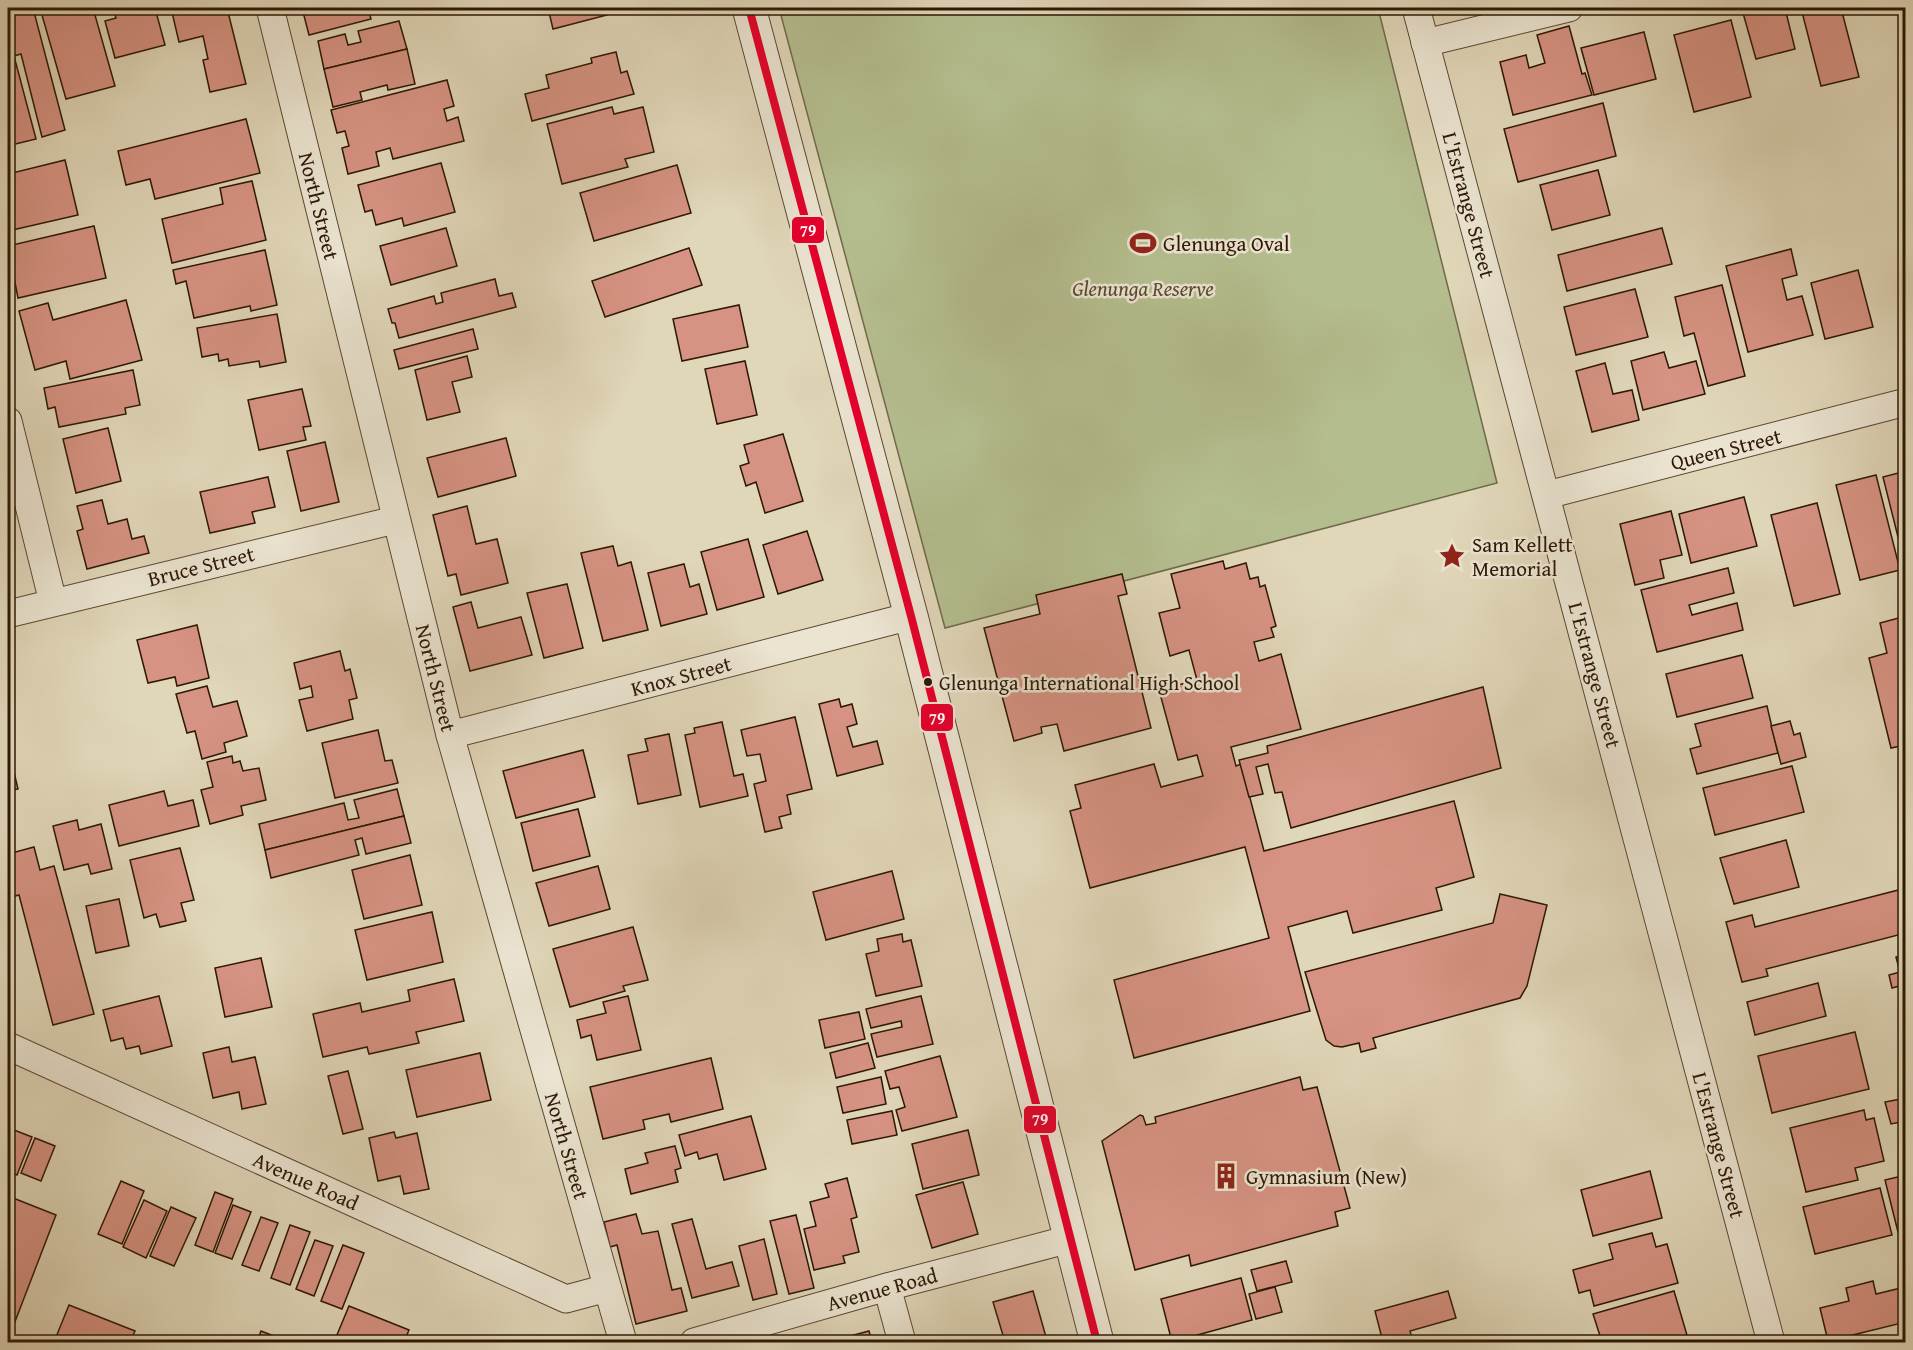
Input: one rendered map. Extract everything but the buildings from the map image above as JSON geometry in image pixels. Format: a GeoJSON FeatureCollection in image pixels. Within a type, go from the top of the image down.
{"type":"FeatureCollection","features":[{"type":"Feature","properties":{"kind":"street","name":"North Street"},"geometry":{"type":"LineString","coordinates":[[270,8],[450,735],[623,1342]]}},
{"type":"Feature","properties":{"kind":"street"},"geometry":{"type":"LineString","coordinates":[[749,8],[911,616],[1097,1342]]}},
{"type":"Feature","properties":{"kind":"street","name":"L'Estrange Street"},"geometry":{"type":"LineString","coordinates":[[1416,8],[1771,1342]]}},
{"type":"Feature","properties":{"kind":"street"},"geometry":{"type":"LineString","coordinates":[[1425,43],[1569,8]]}},
{"type":"Feature","properties":{"kind":"street","name":"Queen Street"},"geometry":{"type":"LineString","coordinates":[[1547,495],[1905,402]]}},
{"type":"Feature","properties":{"kind":"street"},"geometry":{"type":"LineString","coordinates":[[8,421],[53,602]]}},
{"type":"Feature","properties":{"kind":"street","name":"Bruce Street"},"geometry":{"type":"LineString","coordinates":[[8,614],[395,520]]}},
{"type":"Feature","properties":{"kind":"street","name":"Knox Street"},"geometry":{"type":"LineString","coordinates":[[450,735],[911,616]]}},
{"type":"Feature","properties":{"kind":"street","name":"Avenue Road"},"geometry":{"type":"LineString","coordinates":[[8,1046],[566,1299],[607,1288]]}},
{"type":"Feature","properties":{"kind":"street","name":"Avenue Road"},"geometry":{"type":"LineString","coordinates":[[694,1342],[887,1287],[1070,1239]]}},
{"type":"Feature","properties":{"kind":"street"},"geometry":{"type":"LineString","coordinates":[[887,1287],[902,1342]]}},
{"type":"Feature","properties":{"kind":"green space","name":"Glenunga Reserve"},"geometry":{"type":"Polygon","coordinates":[[[779,8],[1378,8],[1497,483],[945,628],[779,8]]]}},
{"type":"Feature","properties":{"kind":"transit line","name":"79"},"geometry":{"type":"LineString","coordinates":[[749,8],[911,616],[1097,1342]]}},
{"type":"Feature","properties":{"kind":"place","name":"Glenunga Oval"},"geometry":{"type":"Point","coordinates":[1143,243]}},
{"type":"Feature","properties":{"kind":"place","name":"Sam Kellett Memorial"},"geometry":{"type":"Point","coordinates":[1452,556]}},
{"type":"Feature","properties":{"kind":"place","name":"Glenunga International High School"},"geometry":{"type":"Point","coordinates":[928,682]}},
{"type":"Feature","properties":{"kind":"place","name":"Gymnasium (New)"},"geometry":{"type":"Point","coordinates":[1226,1176]}}]}
